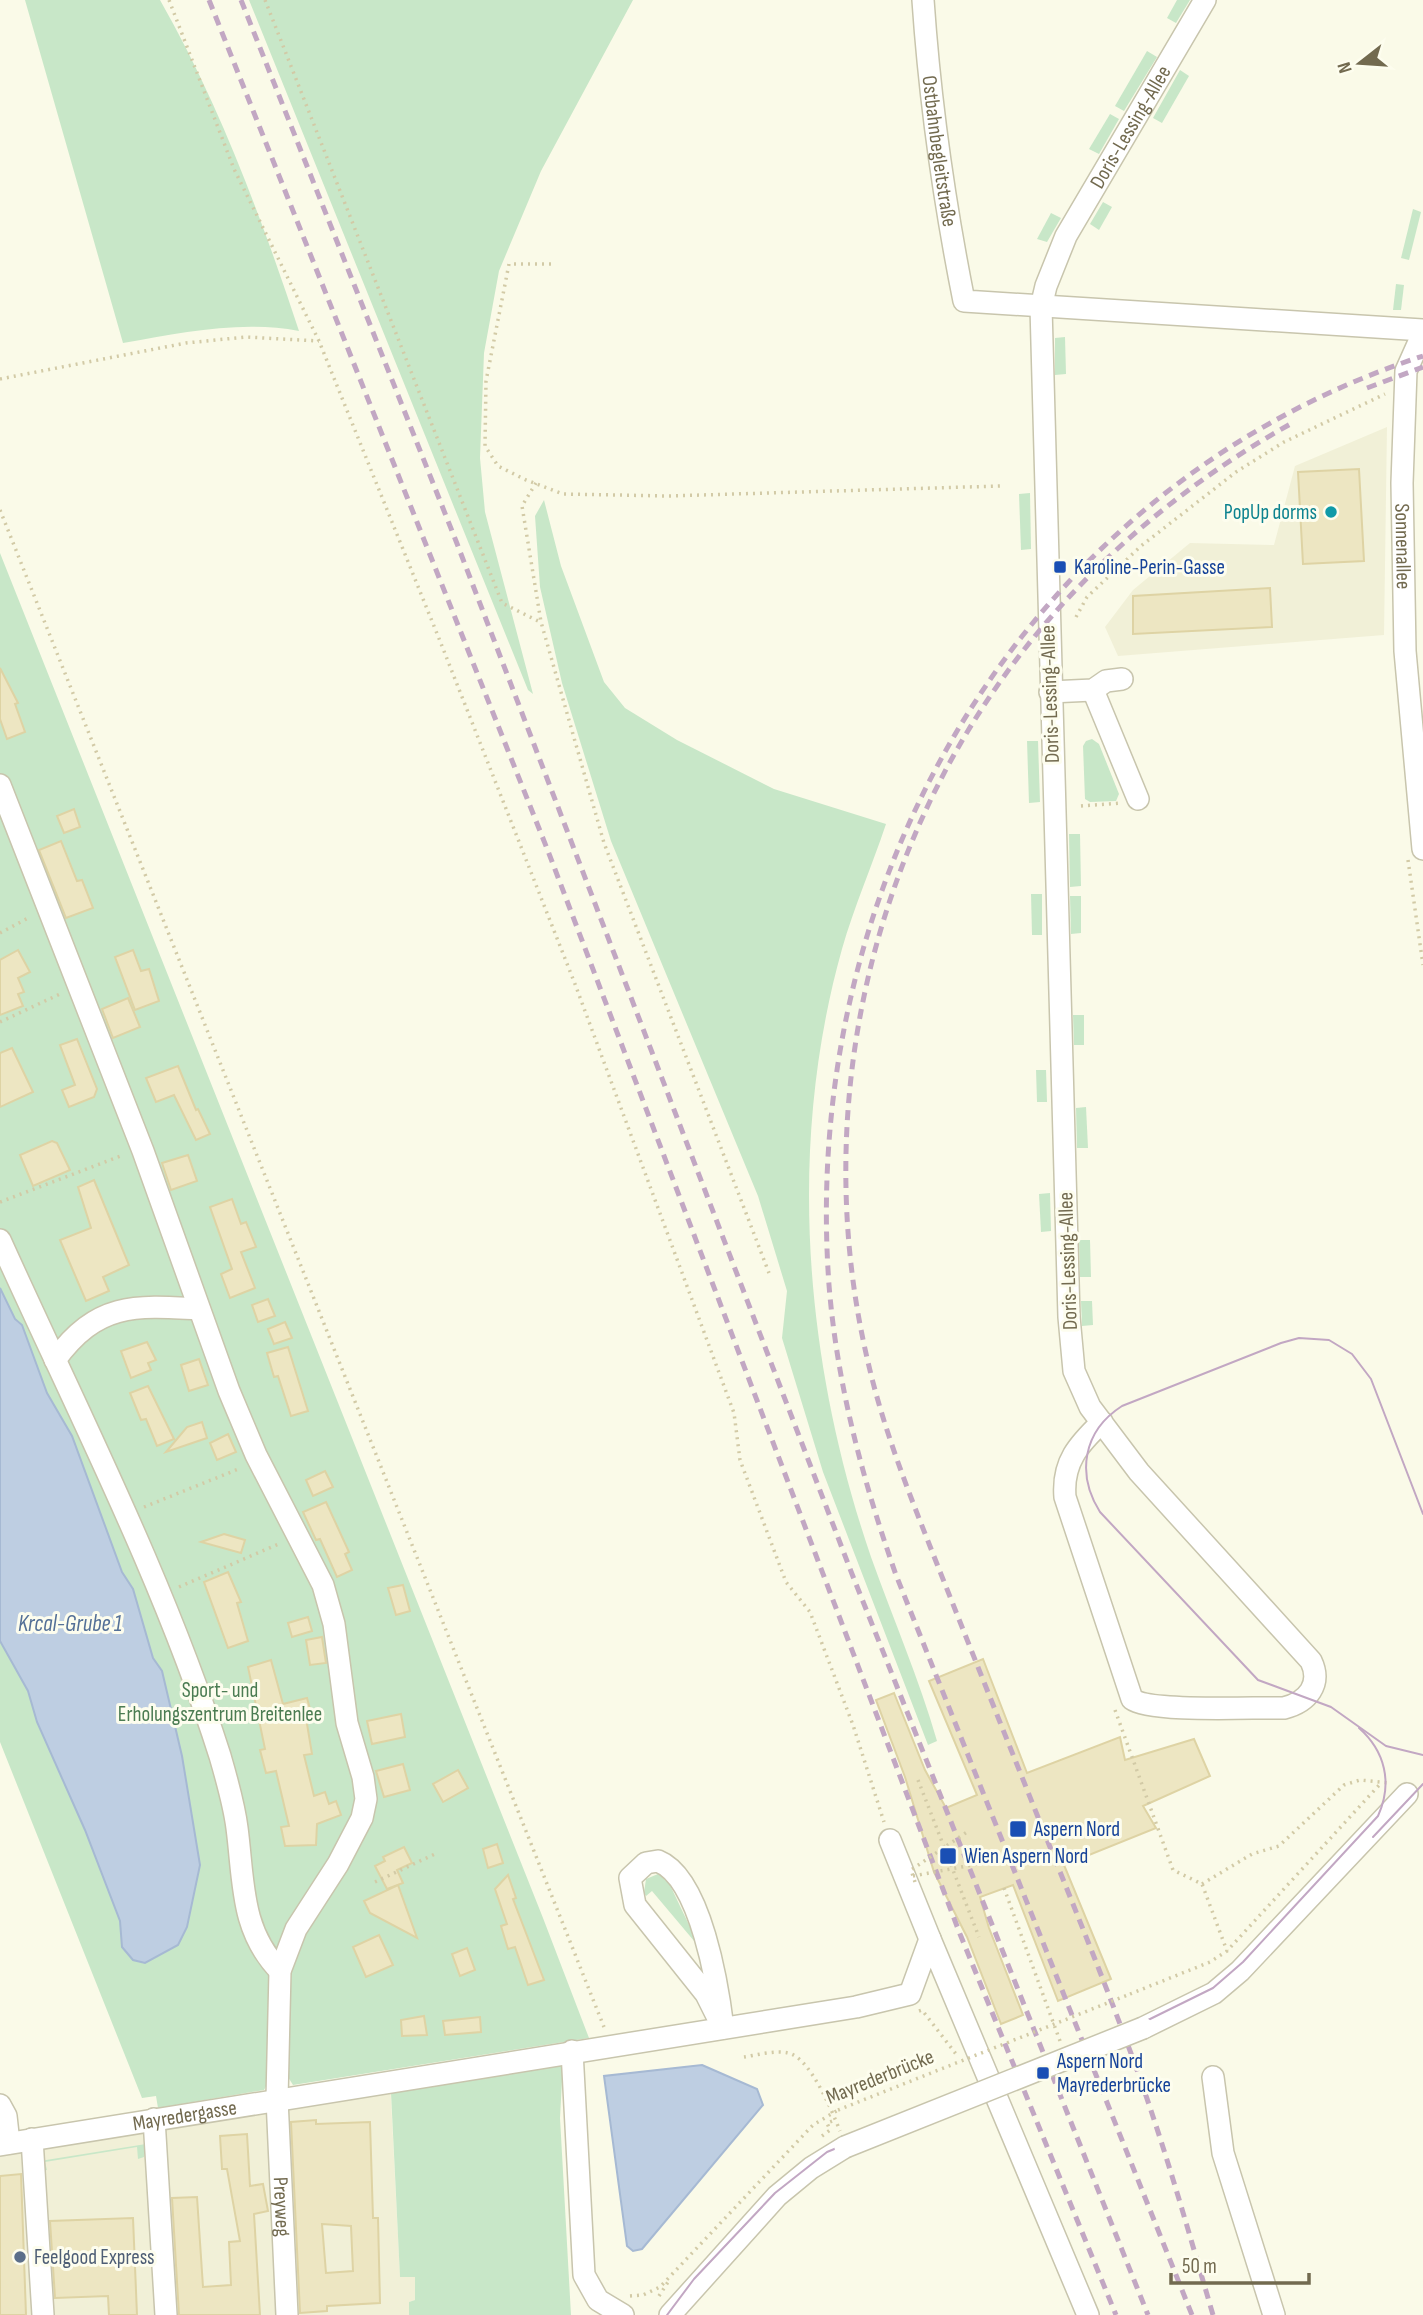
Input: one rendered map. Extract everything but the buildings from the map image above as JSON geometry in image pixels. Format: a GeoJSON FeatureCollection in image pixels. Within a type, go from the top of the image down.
{"type":"FeatureCollection","features":[{"type":"Feature","properties":{"kind":"street","name":"Ostbahnbegleitstraße"},"geometry":{"type":"LineString","coordinates":[[923,0],[933,119],[946,210],[964,301],[1041,307]]}},
{"type":"Feature","properties":{"kind":"street","name":"Doris-Lessing-Allee"},"geometry":{"type":"LineString","coordinates":[[1102,1422],[1072,1455],[1064,1483],[1065,1497],[1132,1699],[1146,1705],[1174,1707],[1284,1707],[1303,1701],[1311,1693],[1316,1676],[1311,1661],[1139,1472],[1102,1422],[1090,1407],[1074,1371],[1069,1317],[1041,307],[1046,286],[1066,236],[1205,0]]}},
{"type":"Feature","properties":{"kind":"street"},"geometry":{"type":"LineString","coordinates":[[1041,307],[1423,332]]}},
{"type":"Feature","properties":{"kind":"street","name":"Sonnenallee"},"geometry":{"type":"LineString","coordinates":[[1423,332],[1406,371],[1403,395],[1405,651],[1423,849]]}},
{"type":"Feature","properties":{"kind":"street"},"geometry":{"type":"LineString","coordinates":[[1050,692],[1093,690],[1106,681],[1122,679]]}},
{"type":"Feature","properties":{"kind":"street"},"geometry":{"type":"LineString","coordinates":[[1093,690],[1132,800]]}},
{"type":"Feature","properties":{"kind":"street","name":"Preyweg"},"geometry":{"type":"LineString","coordinates":[[0,787],[142,1148],[199,1309],[259,1461],[299,1536],[330,1606],[344,1708],[366,1798],[354,1837],[296,1928],[280,1971],[276,2099],[287,2315]]}},
{"type":"Feature","properties":{"kind":"street"},"geometry":{"type":"LineString","coordinates":[[0,1240],[127,1514],[160,1595],[223,1766],[234,1809],[245,1906],[251,1927],[268,1958],[280,1971]]}},
{"type":"Feature","properties":{"kind":"street"},"geometry":{"type":"LineString","coordinates":[[55,1360],[80,1332],[105,1314],[133,1309],[199,1309]]}},
{"type":"Feature","properties":{"kind":"street"},"geometry":{"type":"LineString","coordinates":[[670,2315],[777,2196],[811,2168],[845,2147],[1143,2028],[1214,1993],[1240,1971],[1407,1794]]}},
{"type":"Feature","properties":{"kind":"street"},"geometry":{"type":"LineString","coordinates":[[890,1840],[1088,2315]]}},
{"type":"Feature","properties":{"kind":"street"},"geometry":{"type":"LineString","coordinates":[[658,1861],[667,1865],[677,1874],[689,1899],[709,1945],[723,2028],[706,1994],[635,1905],[630,1891],[630,1878],[646,1863],[658,1861]]}},
{"type":"Feature","properties":{"kind":"street","name":"Mayredergasse"},"geometry":{"type":"LineString","coordinates":[[4,2144],[856,2007],[910,1994],[930,1939]]}},
{"type":"Feature","properties":{"kind":"street"},"geometry":{"type":"LineString","coordinates":[[572,2051],[584,2275],[598,2300],[624,2305]]}},
{"type":"Feature","properties":{"kind":"street"},"geometry":{"type":"LineString","coordinates":[[1213,2077],[1223,2153],[1274,2315]]}},
{"type":"Feature","properties":{"kind":"street"},"geometry":{"type":"LineString","coordinates":[[0,2105],[6,2116],[4,2144]]}},
{"type":"Feature","properties":{"kind":"street"},"geometry":{"type":"LineString","coordinates":[[154,2119],[166,2315]]}},
{"type":"Feature","properties":{"kind":"street"},"geometry":{"type":"LineString","coordinates":[[32,2139],[43,2315]]}},
{"type":"Feature","properties":{"kind":"path"},"geometry":{"type":"LineString","coordinates":[[169,0],[234,169],[319,341],[575,984],[734,1413],[740,1460],[786,1582],[810,1612],[853,1725],[890,1840]]}},
{"type":"Feature","properties":{"kind":"path"},"geometry":{"type":"LineString","coordinates":[[265,0],[502,603],[541,622]]}},
{"type":"Feature","properties":{"kind":"path"},"geometry":{"type":"LineString","coordinates":[[551,264],[509,264],[486,381],[485,446],[498,466],[563,494],[668,496],[1000,486]]}},
{"type":"Feature","properties":{"kind":"path"},"geometry":{"type":"LineString","coordinates":[[0,379],[186,343],[246,337],[319,341]]}},
{"type":"Feature","properties":{"kind":"path"},"geometry":{"type":"LineString","coordinates":[[1076,617],[1087,597],[1141,547],[1255,458],[1383,394],[1403,395]]}},
{"type":"Feature","properties":{"kind":"path"},"geometry":{"type":"LineString","coordinates":[[536,483],[522,506],[541,622],[604,843],[769,1273]]}},
{"type":"Feature","properties":{"kind":"path"},"geometry":{"type":"LineString","coordinates":[[0,510],[612,2045]]}},
{"type":"Feature","properties":{"kind":"path"},"geometry":{"type":"LineString","coordinates":[[1081,806],[1132,800]]}},
{"type":"Feature","properties":{"kind":"path"},"geometry":{"type":"LineString","coordinates":[[0,933],[47,907]]}},
{"type":"Feature","properties":{"kind":"path"},"geometry":{"type":"LineString","coordinates":[[0,1022],[78,986]]}},
{"type":"Feature","properties":{"kind":"path"},"geometry":{"type":"LineString","coordinates":[[0,1202],[142,1148]]}},
{"type":"Feature","properties":{"kind":"path"},"geometry":{"type":"LineString","coordinates":[[127,1514],[259,1461]]}},
{"type":"Feature","properties":{"kind":"path"},"geometry":{"type":"LineString","coordinates":[[160,1595],[299,1536]]}},
{"type":"Feature","properties":{"kind":"path"},"geometry":{"type":"LineString","coordinates":[[918,1780],[979,1937]]}},
{"type":"Feature","properties":{"kind":"path","name":"Mayrederbrücke"},"geometry":{"type":"LineString","coordinates":[[624,2305],[660,2287],[814,2125],[832,2112],[1210,1962],[1227,1951],[1382,1782],[1360,1780],[1344,1785],[1279,1846],[1252,1854],[1202,1884]]}},
{"type":"Feature","properties":{"kind":"path"},"geometry":{"type":"LineString","coordinates":[[1134,1783],[1139,1781],[1173,1870],[1202,1884],[1227,1951]]}},
{"type":"Feature","properties":{"kind":"path"},"geometry":{"type":"LineString","coordinates":[[915,1882],[911,1870],[970,1830]]}},
{"type":"Feature","properties":{"kind":"path"},"geometry":{"type":"LineString","coordinates":[[375,1882],[435,1854]]}},
{"type":"Feature","properties":{"kind":"path"},"geometry":{"type":"LineString","coordinates":[[913,1876],[984,1863]]}},
{"type":"Feature","properties":{"kind":"path"},"geometry":{"type":"LineString","coordinates":[[1004,1888],[1053,2024]]}},
{"type":"Feature","properties":{"kind":"path"},"geometry":{"type":"LineString","coordinates":[[909,2012],[922,2010],[962,2063]]}},
{"type":"Feature","properties":{"kind":"path"},"geometry":{"type":"LineString","coordinates":[[744,2057],[792,2053],[801,2060],[838,2127]]}},
{"type":"Feature","properties":{"kind":"shaded area"},"geometry":{"type":"Polygon","coordinates":[[[1387,427],[1384,635],[1118,656],[1105,627],[1133,590],[1190,543],[1274,545],[1295,466],[1387,427]]]}},
{"type":"Feature","properties":{"kind":"shaded area"},"geometry":{"type":"Polygon","coordinates":[[[390,2080],[400,2276],[415,2276],[415,2300],[409,2302],[409,2315],[0,2315],[0,2145],[390,2080]]]}},
{"type":"Feature","properties":{"kind":"green space"},"geometry":{"type":"Polygon","coordinates":[[[25,0],[160,0],[201,79],[238,162],[299,331],[233,327],[123,343],[25,0]]]}},
{"type":"Feature","properties":{"kind":"green space"},"geometry":{"type":"Polygon","coordinates":[[[249,0],[633,0],[541,171],[499,271],[484,353],[480,458],[485,512],[533,694],[528,690],[249,0]]]}},
{"type":"Feature","properties":{"kind":"green space"},"geometry":{"type":"Polygon","coordinates":[[[1177,0],[1190,0],[1176,23],[1167,18],[1177,0]]]}},
{"type":"Feature","properties":{"kind":"green space"},"geometry":{"type":"Polygon","coordinates":[[[1147,51],[1157,57],[1124,111],[1115,106],[1147,51]]]}},
{"type":"Feature","properties":{"kind":"green space"},"geometry":{"type":"Polygon","coordinates":[[[1180,70],[1189,76],[1162,123],[1153,118],[1180,70]]]}},
{"type":"Feature","properties":{"kind":"green space"},"geometry":{"type":"Polygon","coordinates":[[[1110,114],[1119,119],[1099,154],[1089,149],[1110,114]]]}},
{"type":"Feature","properties":{"kind":"green space"},"geometry":{"type":"Polygon","coordinates":[[[1103,202],[1112,207],[1099,230],[1090,224],[1103,202]]]}},
{"type":"Feature","properties":{"kind":"green space"},"geometry":{"type":"Polygon","coordinates":[[[1413,209],[1421,212],[1409,260],[1401,258],[1413,209]]]}},
{"type":"Feature","properties":{"kind":"green space"},"geometry":{"type":"Polygon","coordinates":[[[1051,213],[1061,218],[1047,242],[1037,239],[1051,213]]]}},
{"type":"Feature","properties":{"kind":"green space"},"geometry":{"type":"Polygon","coordinates":[[[1396,284],[1404,285],[1401,310],[1393,310],[1396,284]]]}},
{"type":"Feature","properties":{"kind":"green space"},"geometry":{"type":"Polygon","coordinates":[[[1065,337],[1066,374],[1055,375],[1055,338],[1065,337]]]}},
{"type":"Feature","properties":{"kind":"green space"},"geometry":{"type":"Polygon","coordinates":[[[1030,493],[1031,549],[1021,550],[1019,494],[1030,493]]]}},
{"type":"Feature","properties":{"kind":"green space"},"geometry":{"type":"Polygon","coordinates":[[[544,500],[561,566],[604,682],[625,708],[677,740],[774,789],[886,824],[842,949],[824,1024],[814,1101],[809,1178],[811,1255],[818,1332],[831,1409],[849,1484],[871,1557],[937,1741],[928,1745],[823,1472],[782,1338],[787,1291],[758,1196],[611,841],[562,683],[540,587],[535,516],[544,500]]]}},
{"type":"Feature","properties":{"kind":"green space","name":"Sport- und Erholungszentrum Breitenlee"},"geometry":{"type":"Polygon","coordinates":[[[0,553],[589,2038],[293,2085],[288,2077],[270,2079],[264,2090],[158,2108],[156,2096],[142,2098],[0,1742],[0,553]]]}},
{"type":"Feature","properties":{"kind":"green space"},"geometry":{"type":"Polygon","coordinates":[[[1092,739],[1099,744],[1119,794],[1116,801],[1090,802],[1085,799],[1083,746],[1086,741],[1092,739]]]}},
{"type":"Feature","properties":{"kind":"green space"},"geometry":{"type":"Polygon","coordinates":[[[1027,741],[1038,741],[1040,802],[1029,803],[1027,741]]]}},
{"type":"Feature","properties":{"kind":"green space"},"geometry":{"type":"Polygon","coordinates":[[[1069,834],[1080,834],[1081,886],[1070,887],[1069,834]]]}},
{"type":"Feature","properties":{"kind":"green space"},"geometry":{"type":"Polygon","coordinates":[[[1031,894],[1042,894],[1042,935],[1032,935],[1031,894]]]}},
{"type":"Feature","properties":{"kind":"green space"},"geometry":{"type":"Polygon","coordinates":[[[1070,896],[1081,896],[1081,933],[1071,934],[1070,896]]]}},
{"type":"Feature","properties":{"kind":"green space"},"geometry":{"type":"Polygon","coordinates":[[[1073,1015],[1084,1015],[1084,1045],[1074,1045],[1073,1015]]]}},
{"type":"Feature","properties":{"kind":"green space"},"geometry":{"type":"Polygon","coordinates":[[[1036,1070],[1046,1070],[1047,1102],[1037,1102],[1036,1070]]]}},
{"type":"Feature","properties":{"kind":"green space"},"geometry":{"type":"Polygon","coordinates":[[[1086,1107],[1088,1148],[1077,1148],[1076,1108],[1086,1107]]]}},
{"type":"Feature","properties":{"kind":"green space"},"geometry":{"type":"Polygon","coordinates":[[[1050,1193],[1051,1231],[1041,1232],[1039,1194],[1050,1193]]]}},
{"type":"Feature","properties":{"kind":"green space"},"geometry":{"type":"Polygon","coordinates":[[[1079,1240],[1090,1240],[1091,1277],[1080,1277],[1079,1240]]]}},
{"type":"Feature","properties":{"kind":"green space"},"geometry":{"type":"Polygon","coordinates":[[[1081,1301],[1092,1301],[1093,1325],[1082,1326],[1081,1301]]]}},
{"type":"Feature","properties":{"kind":"green space"},"geometry":{"type":"Polygon","coordinates":[[[658,1874],[669,1883],[700,1948],[652,1891],[646,1896],[644,1893],[646,1879],[658,1874]]]}},
{"type":"Feature","properties":{"kind":"green space"},"geometry":{"type":"Polygon","coordinates":[[[563,2062],[560,2118],[571,2315],[409,2315],[409,2302],[415,2300],[415,2277],[400,2277],[391,2093],[563,2062]]]}},
{"type":"Feature","properties":{"kind":"green space"},"geometry":{"type":"Polygon","coordinates":[[[146,2144],[144,2157],[138,2159],[137,2147],[45,2162],[47,2170],[44,2171],[40,2161],[146,2144]]]}},
{"type":"Feature","properties":{"kind":"water","name":"Krcal-Grube 1"},"geometry":{"type":"Polygon","coordinates":[[[0,1288],[15,1319],[22,1325],[47,1393],[72,1436],[122,1572],[133,1589],[153,1658],[162,1671],[182,1756],[200,1865],[187,1927],[178,1945],[145,1963],[133,1960],[122,1947],[120,1921],[85,1830],[37,1722],[28,1691],[0,1641],[0,1288]]]}},
{"type":"Feature","properties":{"kind":"water"},"geometry":{"type":"Polygon","coordinates":[[[702,2065],[757,2089],[763,2105],[642,2249],[633,2251],[627,2246],[604,2076],[702,2065]]]}},
{"type":"Feature","properties":{"kind":"tram line"},"geometry":{"type":"LineString","coordinates":[[1423,1514],[1371,1379],[1352,1354],[1329,1340],[1299,1338],[1281,1343],[1122,1406],[1099,1428],[1087,1454],[1088,1483],[1100,1512],[1258,1680],[1331,1707],[1386,1746],[1423,1755]]}},
{"type":"Feature","properties":{"kind":"tram line"},"geometry":{"type":"LineString","coordinates":[[667,2315],[694,2279],[775,2193],[827,2152],[1142,2023],[1213,1988],[1243,1962],[1378,1816],[1385,1792],[1384,1768],[1375,1747],[1359,1728]]}},
{"type":"Feature","properties":{"kind":"tram line"},"geometry":{"type":"LineString","coordinates":[[1373,1837],[1423,1784]]}},
{"type":"Feature","properties":{"kind":"railway"},"geometry":{"type":"LineString","coordinates":[[209,0],[548,851],[960,1934],[1116,2315]]}},
{"type":"Feature","properties":{"kind":"railway"},"geometry":{"type":"LineString","coordinates":[[241,0],[456,541],[852,1574],[1148,2315]]}},
{"type":"Feature","properties":{"kind":"railway"},"geometry":{"type":"LineString","coordinates":[[1192,2315],[896,1575],[873,1504],[845,1396],[833,1322],[829,1285],[830,1133],[853,986],[899,846],[966,716],[1053,599],[1159,498],[1283,416],[1423,356]]}},
{"type":"Feature","properties":{"kind":"railway"},"geometry":{"type":"LineString","coordinates":[[1367,388],[1423,367]]}},
{"type":"Feature","properties":{"kind":"railway"},"geometry":{"type":"LineString","coordinates":[[1213,2315],[1137,2070],[918,1514],[882,1414],[868,1362],[854,1286],[847,1209],[847,1131],[854,1054],[868,979],[889,904],[916,832],[950,762],[982,709],[1017,659],[1056,612],[1098,568],[1191,488],[1294,422]]}},
{"type":"Feature","properties":{"kind":"place","name":"PopUp dorms"},"geometry":{"type":"Point","coordinates":[1331,512]}},
{"type":"Feature","properties":{"kind":"place","name":"Karoline-Perin-Gasse"},"geometry":{"type":"Point","coordinates":[1060,567]}},
{"type":"Feature","properties":{"kind":"place","name":"Aspern Nord"},"geometry":{"type":"Point","coordinates":[1018,1829]}},
{"type":"Feature","properties":{"kind":"place","name":"Wien Aspern Nord"},"geometry":{"type":"Point","coordinates":[948,1856]}},
{"type":"Feature","properties":{"kind":"place","name":"Aspern Nord Mayrederbrücke"},"geometry":{"type":"Point","coordinates":[1043,2073]}},
{"type":"Feature","properties":{"kind":"place","name":"Feelgood Express"},"geometry":{"type":"Point","coordinates":[20,2257]}}]}
